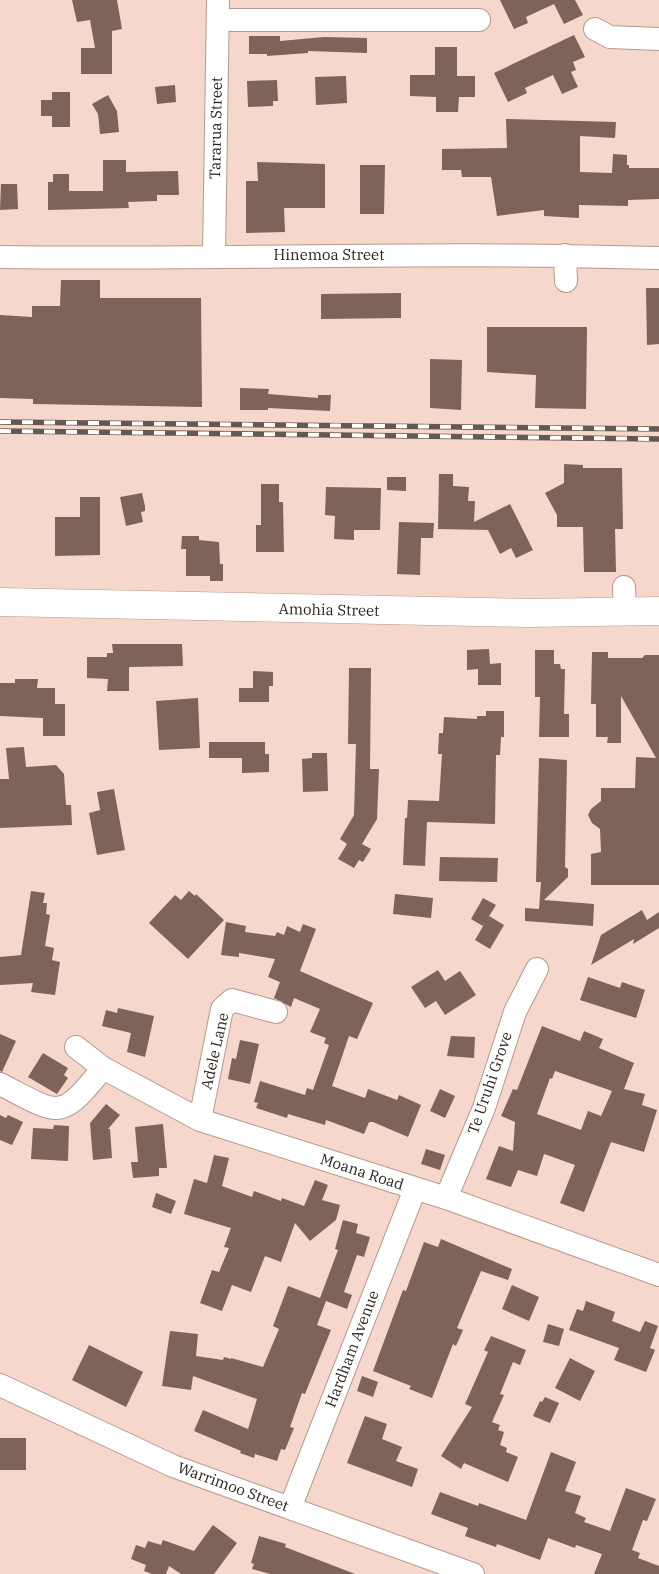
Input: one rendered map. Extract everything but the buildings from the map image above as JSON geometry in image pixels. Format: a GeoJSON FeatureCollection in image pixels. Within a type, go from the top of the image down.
{"type":"FeatureCollection","features":[{"type":"Feature","properties":{"kind":"main road","name":"Amohia Street"},"geometry":{"type":"LineString","coordinates":[[0,602],[509,613],[624,599],[659,611]]}},
{"type":"Feature","properties":{"kind":"street"},"geometry":{"type":"LineString","coordinates":[[218,10],[479,20]]}},
{"type":"Feature","properties":{"kind":"street","name":"Tararua Street"},"geometry":{"type":"LineString","coordinates":[[214,256],[218,10]]}},
{"type":"Feature","properties":{"kind":"street"},"geometry":{"type":"LineString","coordinates":[[595,29],[610,37],[659,39]]}},
{"type":"Feature","properties":{"kind":"street"},"geometry":{"type":"LineString","coordinates":[[565,255],[566,281]]}},
{"type":"Feature","properties":{"kind":"street","name":"Hinemoa Street"},"geometry":{"type":"LineString","coordinates":[[0,257],[129,259],[214,256],[565,255],[659,258]]}},
{"type":"Feature","properties":{"kind":"street","name":"Te Uruhi Grove"},"geometry":{"type":"LineString","coordinates":[[446,1198],[484,1108],[514,1012],[537,969]]}},
{"type":"Feature","properties":{"kind":"street","name":"Adele Lane"},"geometry":{"type":"LineString","coordinates":[[200,1120],[222,1009],[232,1000],[276,1012]]}},
{"type":"Feature","properties":{"kind":"street","name":"Moana Road"},"geometry":{"type":"LineString","coordinates":[[76,1047],[103,1068],[200,1120],[415,1190],[446,1198],[659,1275]]}},
{"type":"Feature","properties":{"kind":"street"},"geometry":{"type":"LineString","coordinates":[[0,1084],[46,1108],[67,1107],[79,1098],[103,1068]]}},
{"type":"Feature","properties":{"kind":"street","name":"Hardham Avenue"},"geometry":{"type":"LineString","coordinates":[[290,1508],[415,1190]]}},
{"type":"Feature","properties":{"kind":"street","name":"Warrimoo Street"},"geometry":{"type":"LineString","coordinates":[[5,1392],[173,1466],[473,1574]]}},
{"type":"Feature","properties":{"kind":"railway"},"geometry":{"type":"LineString","coordinates":[[0,422],[659,429]]}},
{"type":"Feature","properties":{"kind":"railway"},"geometry":{"type":"LineString","coordinates":[[0,431],[659,439]]}}]}
